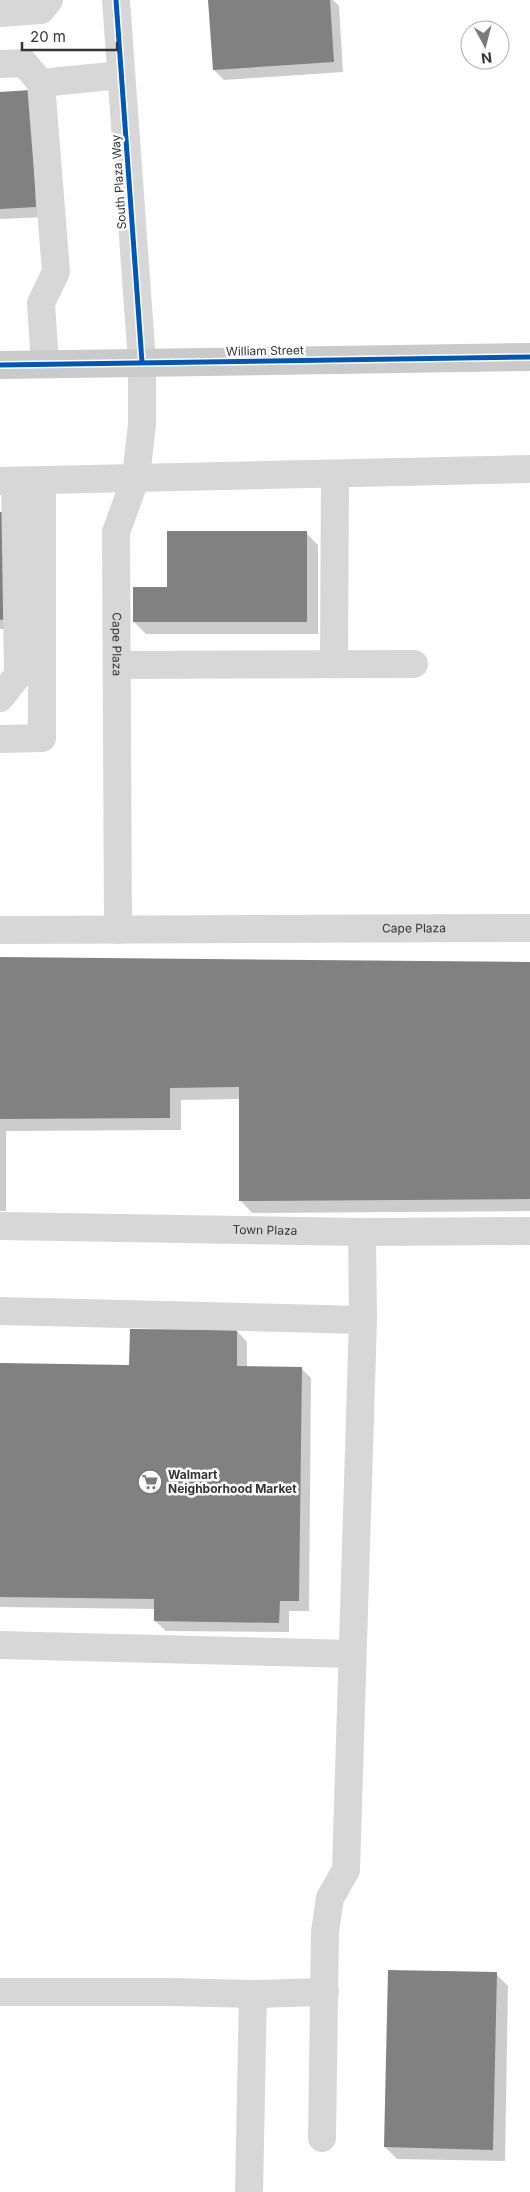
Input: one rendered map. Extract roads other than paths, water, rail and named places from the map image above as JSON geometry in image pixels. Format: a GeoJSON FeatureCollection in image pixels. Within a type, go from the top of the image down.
{"type":"FeatureCollection","features":[{"type":"Feature","properties":{"kind":"main road","name":"William Street"},"geometry":{"type":"LineString","coordinates":[[0,365],[530,357]]}},
{"type":"Feature","properties":{"kind":"street"},"geometry":{"type":"LineString","coordinates":[[0,13],[41,10],[49,0]]}},
{"type":"Feature","properties":{"kind":"street","name":"South Plaza Way"},"geometry":{"type":"LineString","coordinates":[[116,0],[142,362]]}},
{"type":"Feature","properties":{"kind":"street"},"geometry":{"type":"LineString","coordinates":[[0,64],[24,62],[41,83],[56,272],[41,303],[45,364]]}},
{"type":"Feature","properties":{"kind":"street"},"geometry":{"type":"LineString","coordinates":[[41,83],[121,75]]}},
{"type":"Feature","properties":{"kind":"street","name":"Cape Plaza"},"geometry":{"type":"LineString","coordinates":[[118,930],[116,532],[136,477],[142,424],[142,362]]}},
{"type":"Feature","properties":{"kind":"street"},"geometry":{"type":"LineString","coordinates":[[0,698],[18,676],[8,481],[530,470]]}},
{"type":"Feature","properties":{"kind":"street"},"geometry":{"type":"LineString","coordinates":[[334,664],[335,475]]}},
{"type":"Feature","properties":{"kind":"street"},"geometry":{"type":"LineString","coordinates":[[0,739],[42,738],[42,481]]}},
{"type":"Feature","properties":{"kind":"street"},"geometry":{"type":"LineString","coordinates":[[118,665],[414,664]]}},
{"type":"Feature","properties":{"kind":"street","name":"Cape Plaza"},"geometry":{"type":"LineString","coordinates":[[0,930],[530,928]]}},
{"type":"Feature","properties":{"kind":"street","name":"Town Plaza"},"geometry":{"type":"LineString","coordinates":[[0,1226],[362,1232],[530,1231]]}},
{"type":"Feature","properties":{"kind":"street"},"geometry":{"type":"LineString","coordinates":[[322,2138],[325,1932],[330,1898],[346,1870],[363,1320],[362,1232]]}},
{"type":"Feature","properties":{"kind":"street"},"geometry":{"type":"LineString","coordinates":[[0,1311],[363,1320]]}},
{"type":"Feature","properties":{"kind":"street"},"geometry":{"type":"LineString","coordinates":[[0,1645],[352,1654]]}},
{"type":"Feature","properties":{"kind":"street"},"geometry":{"type":"LineString","coordinates":[[0,1992],[253,1994],[325,1992]]}},
{"type":"Feature","properties":{"kind":"street"},"geometry":{"type":"LineString","coordinates":[[249,2192],[253,1994]]}},
{"type":"Feature","properties":{"kind":"place","name":"Walmart Neighborhood Market"},"geometry":{"type":"Point","coordinates":[150,1482]}}]}
